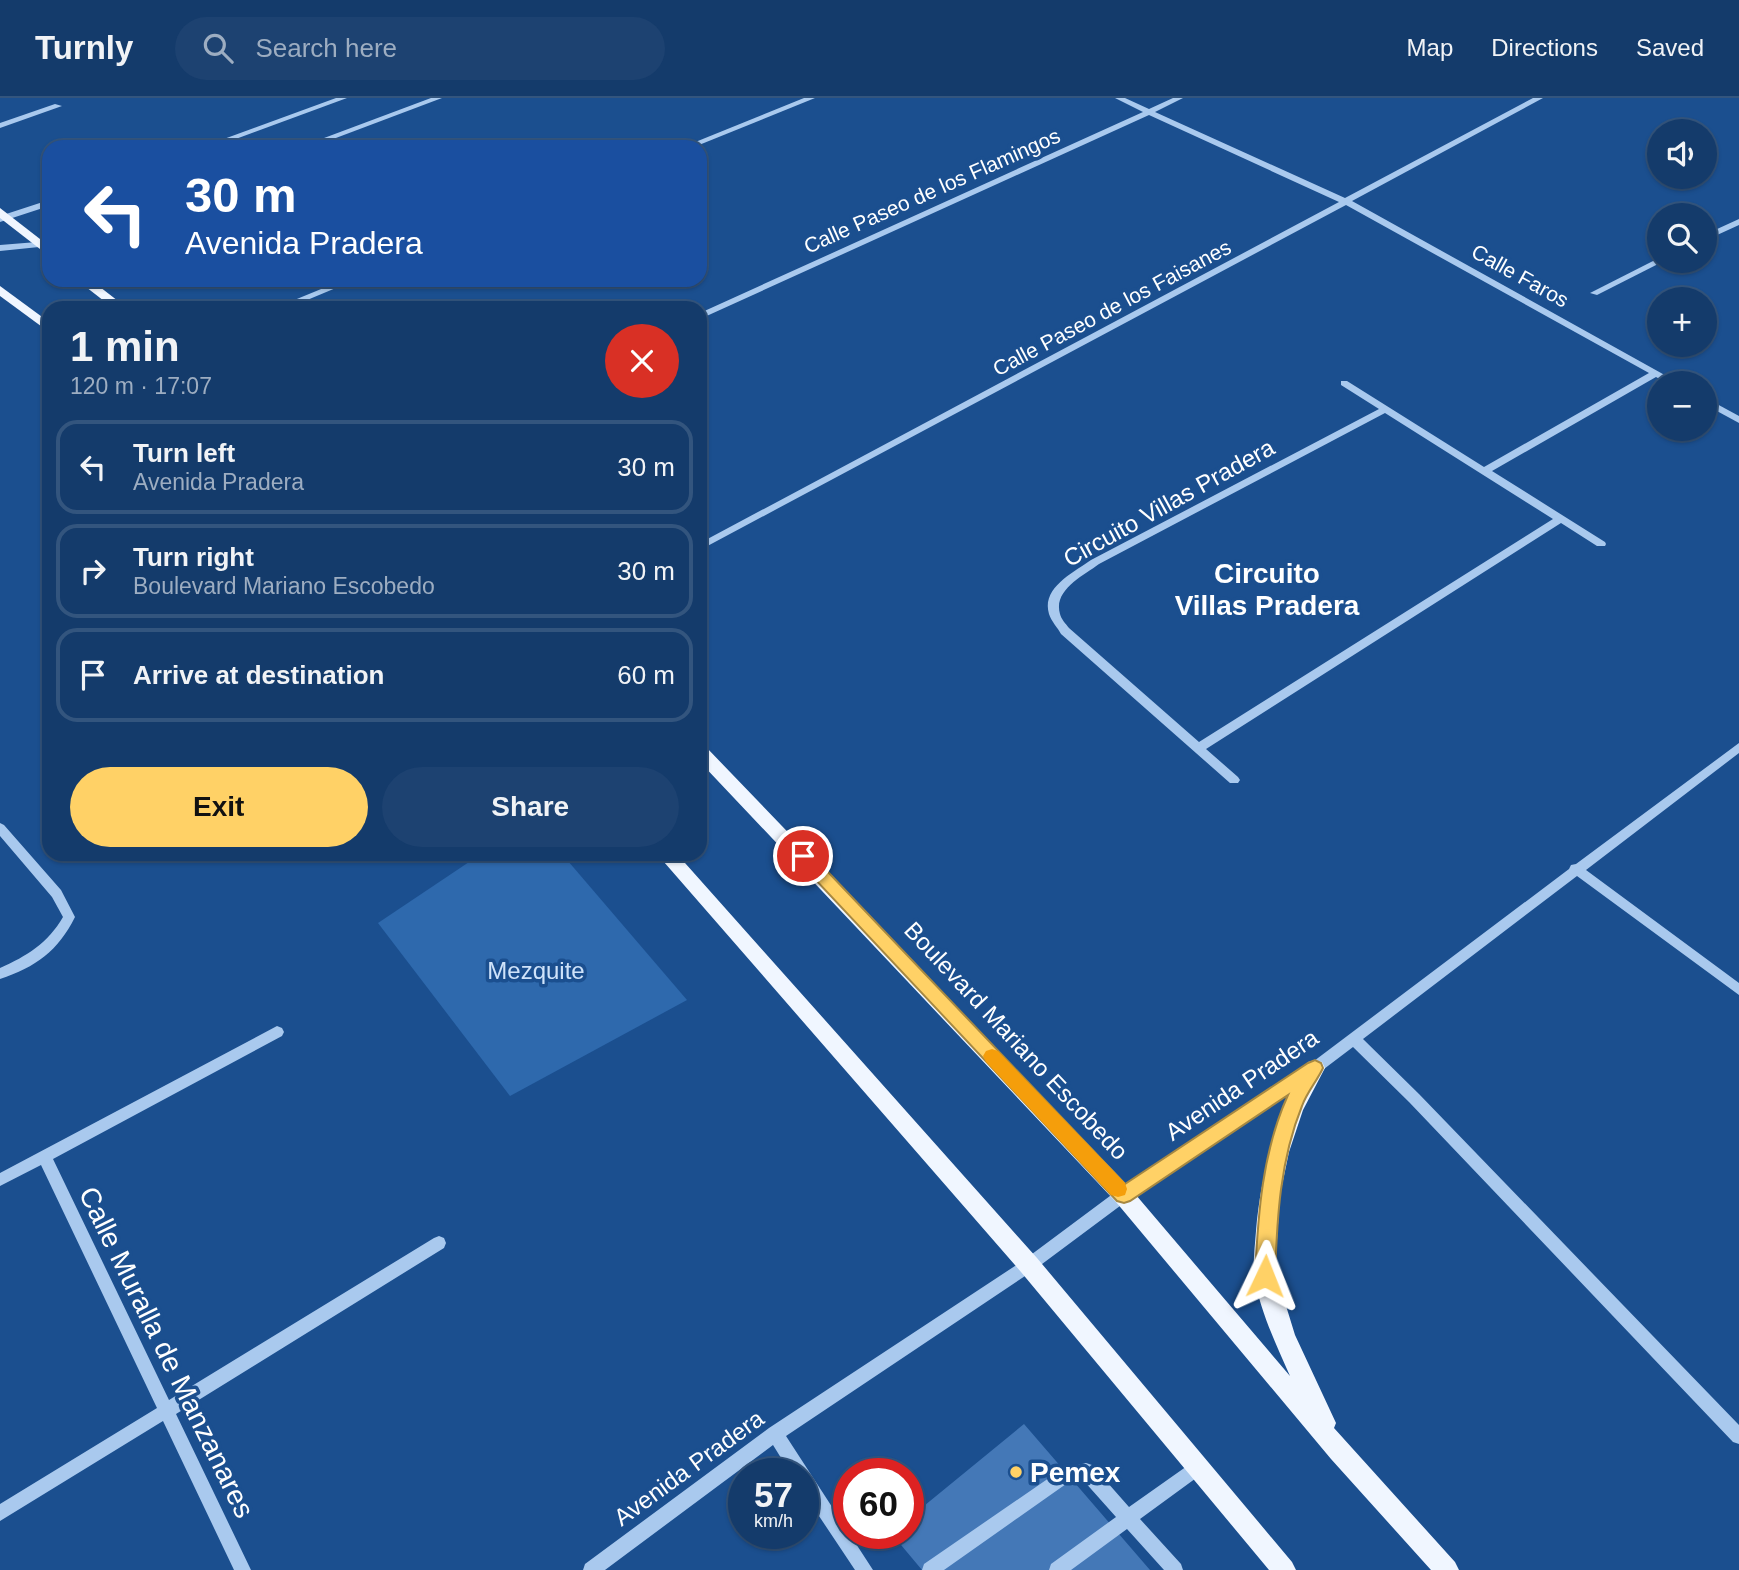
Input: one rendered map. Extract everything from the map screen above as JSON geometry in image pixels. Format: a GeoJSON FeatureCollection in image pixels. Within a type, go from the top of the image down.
{"type":"FeatureCollection","features":[{"type":"Feature","properties":{"kind":"main road"},"geometry":{"type":"LineString","coordinates":[[3,216],[42,243]]}},
{"type":"Feature","properties":{"kind":"main road"},"geometry":{"type":"LineString","coordinates":[[92,287],[112,301]]}},
{"type":"Feature","properties":{"kind":"main road"},"geometry":{"type":"LineString","coordinates":[[0,290],[42,323]]}},
{"type":"Feature","properties":{"kind":"main road","name":"Boulevard Mariano Escobedo"},"geometry":{"type":"LineString","coordinates":[[707,757],[1124,1195],[1339,1451],[1447,1570]]}},
{"type":"Feature","properties":{"kind":"main road"},"geometry":{"type":"LineString","coordinates":[[672,861],[1029,1265],[1284,1570]]}},
{"type":"Feature","properties":{"kind":"main road"},"geometry":{"type":"LineString","coordinates":[[1315,1068],[1295,1100],[1280,1143],[1268,1211],[1265,1276],[1286,1346],[1339,1451]]}},
{"type":"Feature","properties":{"kind":"street"},"geometry":{"type":"LineString","coordinates":[[226,140],[344,98]]}},
{"type":"Feature","properties":{"kind":"street"},"geometry":{"type":"LineString","coordinates":[[323,140],[438,98]]}},
{"type":"Feature","properties":{"kind":"street"},"geometry":{"type":"LineString","coordinates":[[705,140],[811,98]]}},
{"type":"Feature","properties":{"kind":"street","name":"Calle Faros"},"geometry":{"type":"LineString","coordinates":[[1119,98],[1347,202],[1652,371]]}},
{"type":"Feature","properties":{"kind":"street","name":"Calle Paseo de los Flamingos"},"geometry":{"type":"LineString","coordinates":[[707,313],[1179,98]]}},
{"type":"Feature","properties":{"kind":"street","name":"Calle Paseo de los Faisanes"},"geometry":{"type":"LineString","coordinates":[[707,543],[1539,98]]}},
{"type":"Feature","properties":{"kind":"street"},"geometry":{"type":"LineString","coordinates":[[0,126],[58,106]]}},
{"type":"Feature","properties":{"kind":"street"},"geometry":{"type":"LineString","coordinates":[[3,216],[42,205]]}},
{"type":"Feature","properties":{"kind":"street"},"geometry":{"type":"LineString","coordinates":[[1717,233],[1739,222]]}},
{"type":"Feature","properties":{"kind":"street"},"geometry":{"type":"LineString","coordinates":[[0,248],[42,246]]}},
{"type":"Feature","properties":{"kind":"street"},"geometry":{"type":"LineString","coordinates":[[1594,293],[1647,268]]}},
{"type":"Feature","properties":{"kind":"street"},"geometry":{"type":"LineString","coordinates":[[298,301],[333,287]]}},
{"type":"Feature","properties":{"kind":"street"},"geometry":{"type":"LineString","coordinates":[[1484,471],[1647,378]]}},
{"type":"Feature","properties":{"kind":"street"},"geometry":{"type":"LineString","coordinates":[[1344,383],[1601,544]]}},
{"type":"Feature","properties":{"kind":"street"},"geometry":{"type":"LineString","coordinates":[[1717,407],[1739,420]]}},
{"type":"Feature","properties":{"kind":"street","name":"Circuito Villas Pradera"},"geometry":{"type":"LineString","coordinates":[[1234,780],[1065,631],[1054,613],[1055,595],[1095,562],[1387,409]]}},
{"type":"Feature","properties":{"kind":"street"},"geometry":{"type":"LineString","coordinates":[[1199,748],[1560,519]]}},
{"type":"Feature","properties":{"kind":"street","name":"Avenida Pradera"},"geometry":{"type":"LineString","coordinates":[[591,1570],[775,1434],[1029,1265],[1124,1195],[1315,1068],[1575,868],[1739,747]]}},
{"type":"Feature","properties":{"kind":"street"},"geometry":{"type":"LineString","coordinates":[[0,828],[57,894],[69,917],[58,940],[33,959],[0,974]]}},
{"type":"Feature","properties":{"kind":"street"},"geometry":{"type":"LineString","coordinates":[[1575,868],[1739,990]]}},
{"type":"Feature","properties":{"kind":"street"},"geometry":{"type":"LineString","coordinates":[[0,1180],[276,1032]]}},
{"type":"Feature","properties":{"kind":"street"},"geometry":{"type":"LineString","coordinates":[[1353,1038],[1739,1436]]}},
{"type":"Feature","properties":{"kind":"street","name":"Calle Muralla de Manzanares"},"geometry":{"type":"LineString","coordinates":[[44,1156],[164,1412],[243,1570]]}},
{"type":"Feature","properties":{"kind":"street"},"geometry":{"type":"LineString","coordinates":[[0,1513],[439,1242]]}},
{"type":"Feature","properties":{"kind":"street"},"geometry":{"type":"LineString","coordinates":[[775,1434],[791,1458]]}},
{"type":"Feature","properties":{"kind":"street"},"geometry":{"type":"LineString","coordinates":[[1058,1570],[1197,1467]]}},
{"type":"Feature","properties":{"kind":"street"},"geometry":{"type":"LineString","coordinates":[[930,1570],[1062,1477],[1086,1471],[1175,1570]]}},
{"type":"Feature","properties":{"kind":"street"},"geometry":{"type":"LineString","coordinates":[[819,1501],[865,1570]]}},
{"type":"Feature","properties":{"kind":"green space","name":"Mezquite"},"geometry":{"type":"Polygon","coordinates":[[[471,861],[568,861],[687,1000],[510,1096],[378,923],[471,861]]]}},
{"type":"Feature","properties":{"kind":"building","name":"Pemex"},"geometry":{"type":"Polygon","coordinates":[[[1024,1424],[1150,1570],[922,1570],[904,1549],[924,1549],[924,1506],[1024,1424]]]}},
{"type":"Feature","properties":{"kind":"slow traffic"},"geometry":{"type":"LineString","coordinates":[[992,1056],[1118,1189]]}},
{"type":"Feature","properties":{"kind":"place","name":"Pemex"},"geometry":{"type":"Point","coordinates":[1016,1472]}},
{"type":"Feature","properties":{"kind":"district","name":"Circuito Villas Pradera"},"geometry":{"type":"Point","coordinates":[1267,589]}},
{"type":"Feature","properties":{"kind":"route"},"geometry":{"type":"LineString","coordinates":[[803,856],[1124,1195],[1315,1068],[1295,1100],[1280,1143],[1268,1211],[1265,1276]]}}]}
